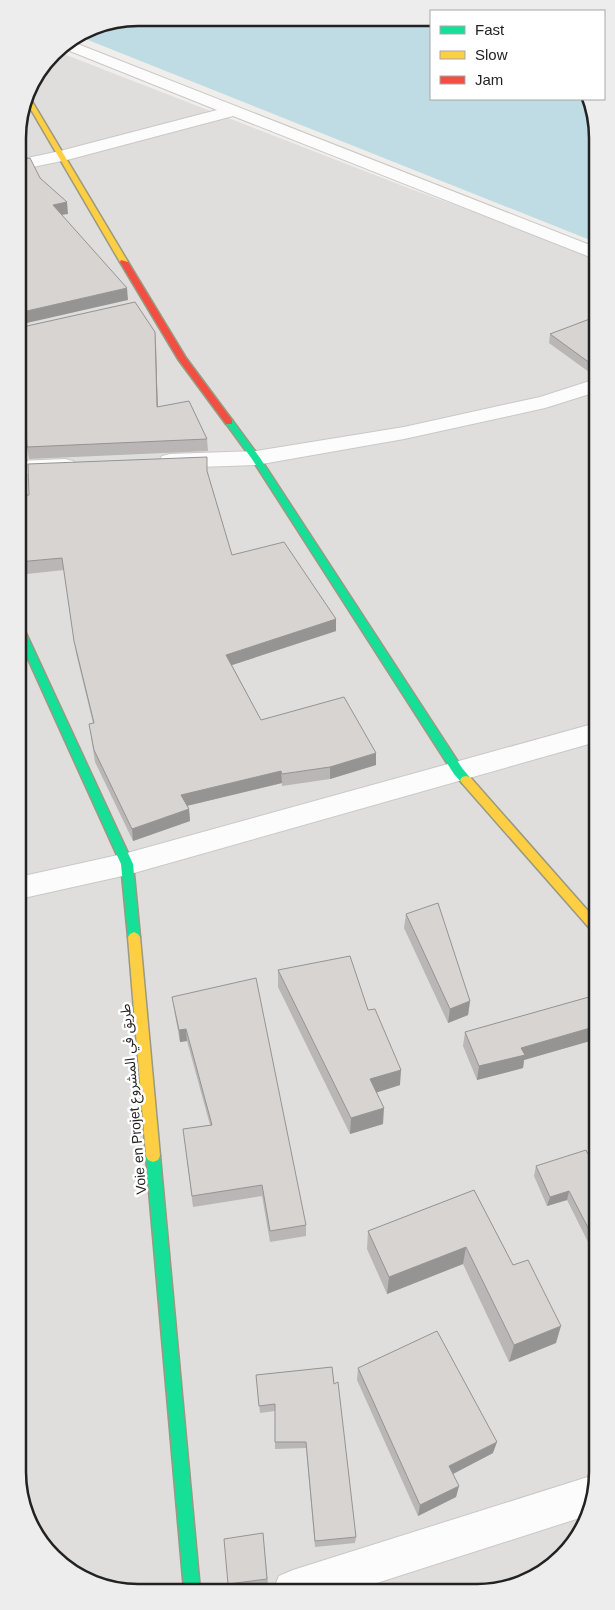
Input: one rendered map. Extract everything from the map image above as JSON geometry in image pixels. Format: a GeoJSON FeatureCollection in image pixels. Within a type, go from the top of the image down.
{"type":"FeatureCollection","features":[{"type":"Feature","properties":{"kind":"street"},"geometry":{"type":"LineString","coordinates":[[73,47],[589,251]]}},
{"type":"Feature","properties":{"kind":"street"},"geometry":{"type":"LineString","coordinates":[[31,107],[61,156],[139,305],[256,458],[458,771],[589,920]]}},
{"type":"Feature","properties":{"kind":"street"},"geometry":{"type":"LineString","coordinates":[[26,163],[61,156],[236,110]]}},
{"type":"Feature","properties":{"kind":"street"},"geometry":{"type":"LineString","coordinates":[[145,462],[256,458],[404,433],[545,402],[589,387]]}},
{"type":"Feature","properties":{"kind":"street"},"geometry":{"type":"LineString","coordinates":[[26,468],[87,465]]}},
{"type":"Feature","properties":{"kind":"street","name":"Voie en Projet طريق في المشروع"},"geometry":{"type":"LineString","coordinates":[[26,646],[128,864],[191,1584]]}},
{"type":"Feature","properties":{"kind":"street"},"geometry":{"type":"LineString","coordinates":[[26,886],[128,864],[589,735]]}},
{"type":"Feature","properties":{"kind":"street"},"geometry":{"type":"LineString","coordinates":[[312,1584],[586,1497]]}},
{"type":"Feature","properties":{"kind":"shaded area"},"geometry":{"type":"Polygon","coordinates":[[[65,54],[411,189],[589,254],[589,1479],[587,1493],[574,1528],[556,1551],[539,1565],[526,1572],[512,1578],[491,1583],[139,1584],[117,1582],[103,1578],[76,1565],[49,1540],[41,1528],[30,1500],[26,1471],[27,124],[30,110],[41,82],[65,54]]]}},
{"type":"Feature","properties":{"kind":"water"},"geometry":{"type":"Polygon","coordinates":[[[139,26],[430,26],[430,100],[581,100],[588,124],[589,139],[589,240],[86,39],[117,28],[139,26]]]}},
{"type":"Feature","properties":{"kind":"building"},"geometry":{"type":"Polygon","coordinates":[[[30,158],[40,178],[67,202],[53,205],[127,288],[26,311],[26,159],[30,158]]]}},
{"type":"Feature","properties":{"kind":"building"},"geometry":{"type":"Polygon","coordinates":[[[135,302],[155,332],[157,407],[189,401],[207,439],[27,447],[26,326],[135,302]]]}},
{"type":"Feature","properties":{"kind":"building"},"geometry":{"type":"Polygon","coordinates":[[[589,319],[589,362],[550,334],[589,319]]]}},
{"type":"Feature","properties":{"kind":"building"},"geometry":{"type":"Polygon","coordinates":[[[207,457],[207,471],[232,555],[284,542],[336,619],[226,655],[261,720],[344,697],[376,753],[330,767],[282,774],[281,771],[181,795],[189,809],[132,829],[94,750],[89,724],[94,723],[74,641],[62,558],[26,561],[26,495],[29,495],[28,464],[207,457]]]}},
{"type":"Feature","properties":{"kind":"building"},"geometry":{"type":"Polygon","coordinates":[[[438,903],[470,1001],[450,1009],[406,914],[438,903]]]}},
{"type":"Feature","properties":{"kind":"building"},"geometry":{"type":"Polygon","coordinates":[[[350,956],[368,1010],[375,1009],[401,1070],[370,1079],[384,1108],[351,1118],[278,970],[350,956]]]}},
{"type":"Feature","properties":{"kind":"building"},"geometry":{"type":"Polygon","coordinates":[[[256,978],[306,1225],[270,1231],[262,1185],[192,1196],[183,1129],[212,1125],[186,1029],[179,1030],[172,997],[256,978]]]}},
{"type":"Feature","properties":{"kind":"building"},"geometry":{"type":"Polygon","coordinates":[[[589,997],[589,1028],[521,1048],[525,1055],[479,1066],[465,1032],[589,997]]]}},
{"type":"Feature","properties":{"kind":"building"},"geometry":{"type":"Polygon","coordinates":[[[586,1150],[589,1154],[589,1230],[569,1191],[550,1197],[536,1166],[586,1150]]]}},
{"type":"Feature","properties":{"kind":"building"},"geometry":{"type":"Polygon","coordinates":[[[474,1190],[513,1265],[528,1260],[561,1326],[514,1345],[466,1247],[389,1277],[368,1231],[474,1190]]]}},
{"type":"Feature","properties":{"kind":"building"},"geometry":{"type":"Polygon","coordinates":[[[437,1331],[497,1442],[449,1466],[459,1486],[420,1505],[358,1368],[437,1331]]]}},
{"type":"Feature","properties":{"kind":"building"},"geometry":{"type":"Polygon","coordinates":[[[332,1367],[334,1384],[338,1382],[356,1537],[315,1541],[306,1442],[275,1442],[275,1404],[259,1406],[256,1375],[332,1367]]]}},
{"type":"Feature","properties":{"kind":"building"},"geometry":{"type":"Polygon","coordinates":[[[263,1533],[267,1579],[228,1584],[224,1539],[263,1533]]]}},
{"type":"Feature","properties":{"kind":"traffic: fast"},"geometry":{"type":"LineString","coordinates":[[229,422],[256,458],[458,771],[466,780]]}},
{"type":"Feature","properties":{"kind":"traffic: fast"},"geometry":{"type":"LineString","coordinates":[[26,644],[127,864],[134,937]]}},
{"type":"Feature","properties":{"kind":"traffic: fast"},"geometry":{"type":"LineString","coordinates":[[153,1156],[191,1584]]}},
{"type":"Feature","properties":{"kind":"traffic: slow"},"geometry":{"type":"LineString","coordinates":[[32,106],[124,262]]}},
{"type":"Feature","properties":{"kind":"traffic: slow"},"geometry":{"type":"LineString","coordinates":[[466,780],[589,920]]}},
{"type":"Feature","properties":{"kind":"traffic: slow"},"geometry":{"type":"LineString","coordinates":[[134,937],[153,1156]]}},
{"type":"Feature","properties":{"kind":"traffic: jam"},"geometry":{"type":"LineString","coordinates":[[124,262],[182,359],[229,422]]}}]}
